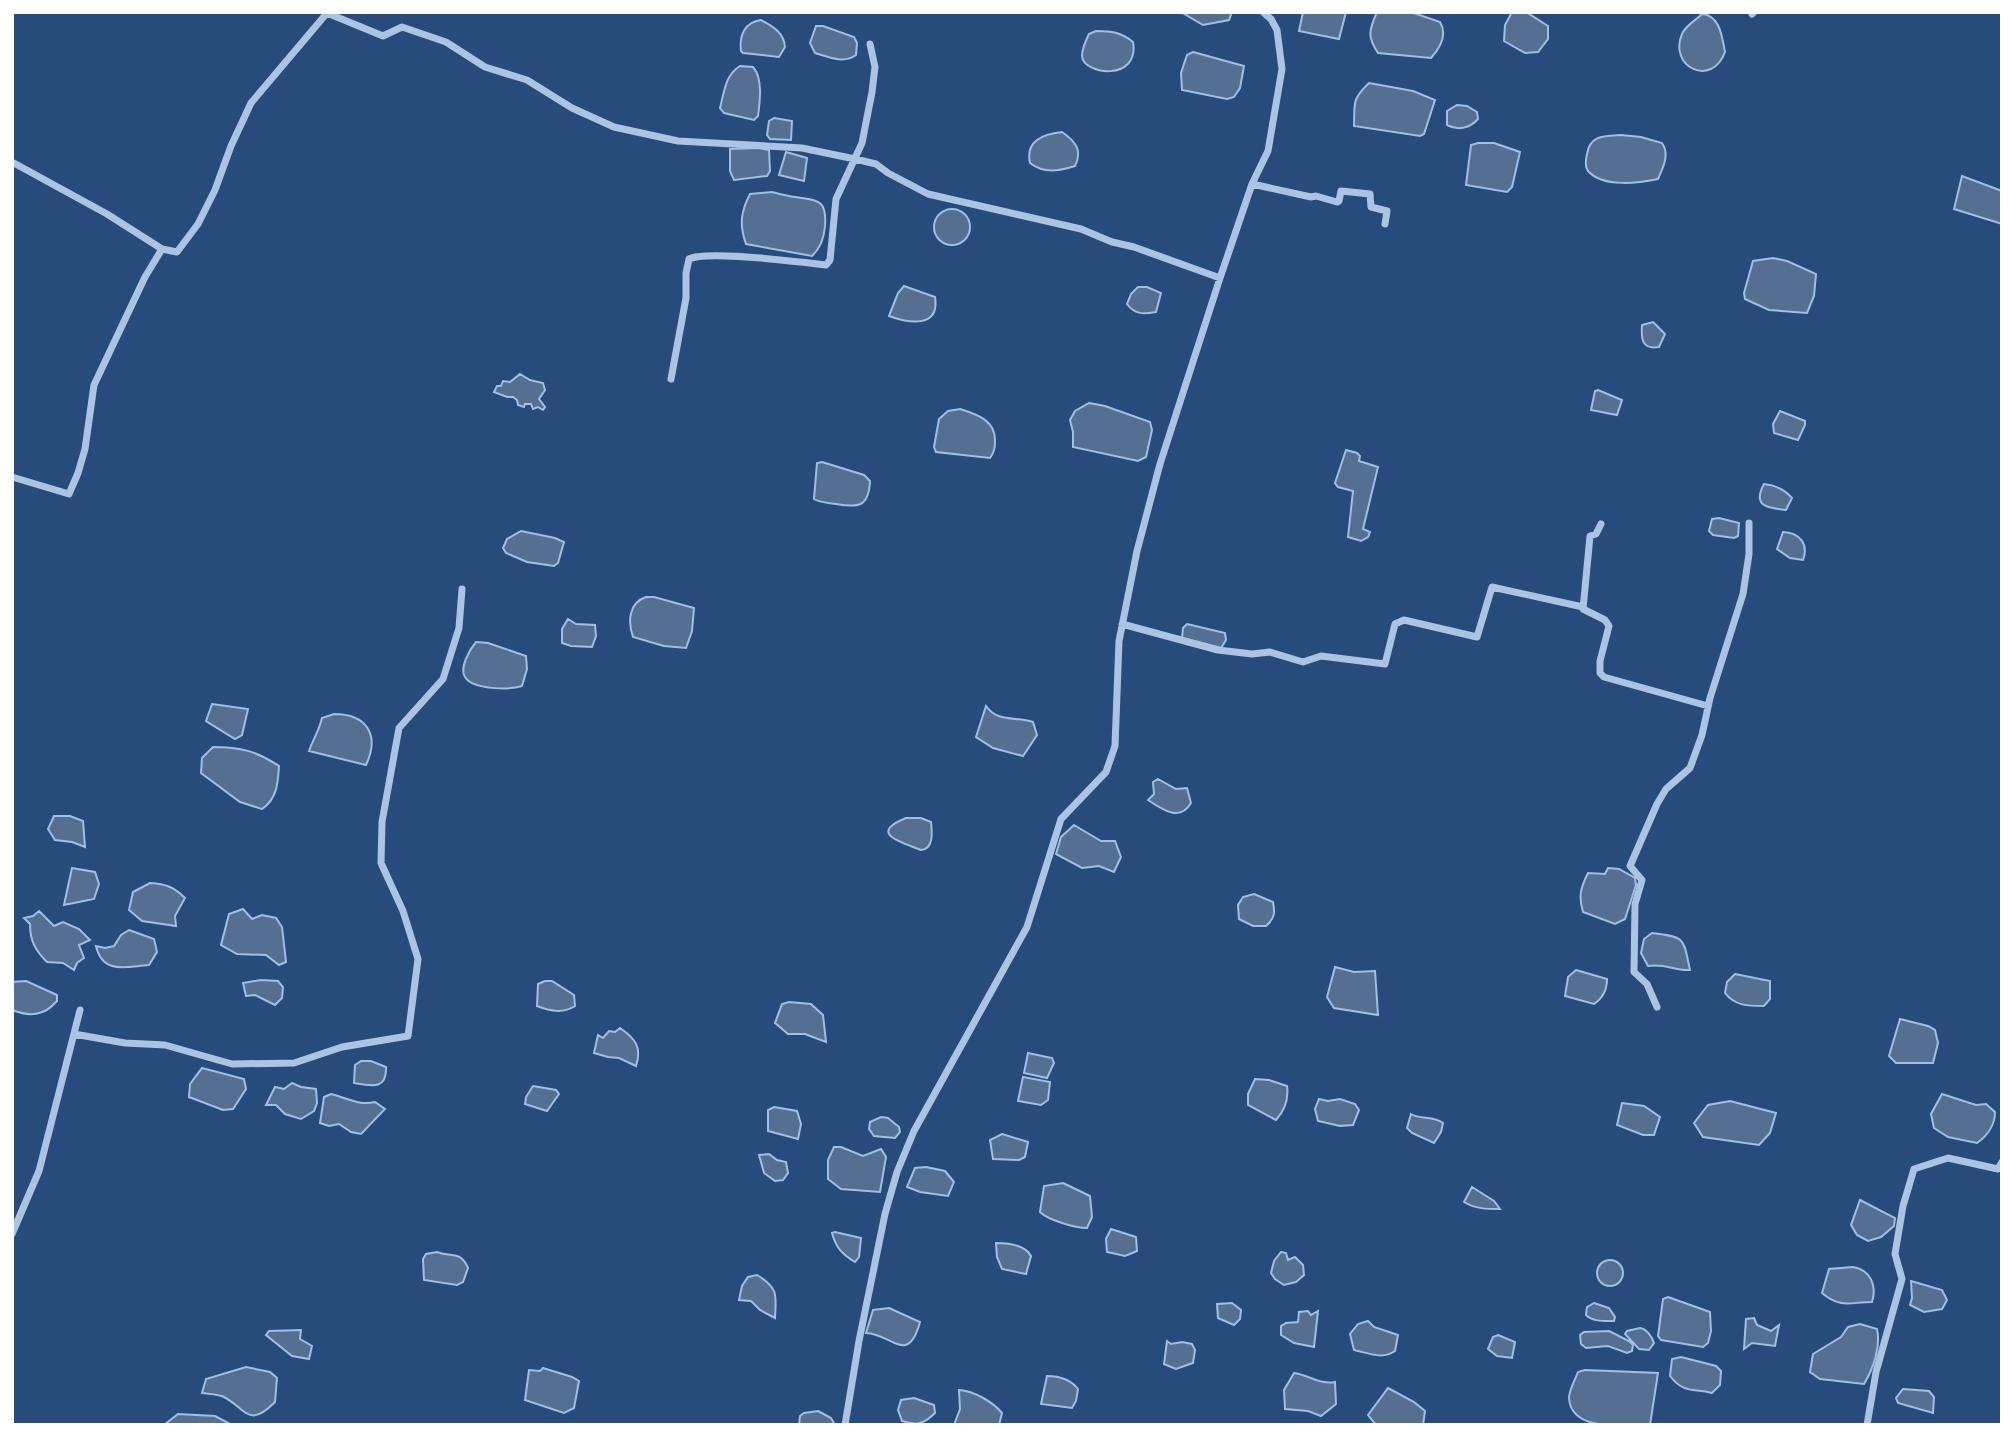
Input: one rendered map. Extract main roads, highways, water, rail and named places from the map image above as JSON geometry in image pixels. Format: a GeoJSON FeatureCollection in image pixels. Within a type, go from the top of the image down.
{"type":"FeatureCollection","features":[{"type":"Feature","properties":{"kind":"water"},"geometry":{"type":"Polygon","coordinates":[[[1181,12],[1232,12],[1229,20],[1203,25],[1181,12]]]}},
{"type":"Feature","properties":{"kind":"water"},"geometry":{"type":"Polygon","coordinates":[[[1303,12],[1346,12],[1339,39],[1299,31],[1303,12]]]}},
{"type":"Feature","properties":{"kind":"water"},"geometry":{"type":"Polygon","coordinates":[[[1377,12],[1411,12],[1440,22],[1443,36],[1440,46],[1431,58],[1378,53],[1370,33],[1377,12]]]}},
{"type":"Feature","properties":{"kind":"water"},"geometry":{"type":"Polygon","coordinates":[[[1512,12],[1526,12],[1548,26],[1548,39],[1538,52],[1525,53],[1504,41],[1505,25],[1512,12]]]}},
{"type":"Feature","properties":{"kind":"water"},"geometry":{"type":"Polygon","coordinates":[[[1702,14],[1713,18],[1721,34],[1725,52],[1719,63],[1702,71],[1686,64],[1679,46],[1683,31],[1702,14]]]}},
{"type":"Feature","properties":{"kind":"water"},"geometry":{"type":"Polygon","coordinates":[[[761,20],[774,27],[783,38],[785,47],[779,57],[741,51],[744,30],[751,23],[761,20]]]}},
{"type":"Feature","properties":{"kind":"water"},"geometry":{"type":"Polygon","coordinates":[[[816,26],[854,37],[857,43],[856,55],[841,59],[815,53],[810,43],[816,26]]]}},
{"type":"Feature","properties":{"kind":"water"},"geometry":{"type":"Polygon","coordinates":[[[1096,31],[1116,33],[1133,42],[1133,55],[1128,64],[1111,71],[1091,67],[1085,62],[1082,56],[1084,45],[1089,34],[1096,31]]]}},
{"type":"Feature","properties":{"kind":"water"},"geometry":{"type":"Polygon","coordinates":[[[1193,52],[1244,66],[1240,88],[1234,97],[1227,99],[1182,90],[1181,73],[1187,55],[1193,52]]]}},
{"type":"Feature","properties":{"kind":"water"},"geometry":{"type":"Polygon","coordinates":[[[740,66],[753,67],[758,77],[758,116],[754,120],[724,113],[720,108],[728,79],[740,66]]]}},
{"type":"Feature","properties":{"kind":"water"},"geometry":{"type":"Polygon","coordinates":[[[1369,83],[1413,91],[1435,100],[1424,134],[1420,136],[1354,126],[1357,98],[1369,83]]]}},
{"type":"Feature","properties":{"kind":"water"},"geometry":{"type":"Polygon","coordinates":[[[1457,105],[1467,106],[1477,112],[1478,119],[1464,128],[1447,125],[1447,111],[1457,105]]]}},
{"type":"Feature","properties":{"kind":"water"},"geometry":{"type":"Polygon","coordinates":[[[774,118],[792,121],[791,140],[770,139],[767,135],[769,121],[774,118]]]}},
{"type":"Feature","properties":{"kind":"water"},"geometry":{"type":"Polygon","coordinates":[[[1062,132],[1071,139],[1078,151],[1075,166],[1052,170],[1041,169],[1030,163],[1030,149],[1037,140],[1062,132]]]}},
{"type":"Feature","properties":{"kind":"water"},"geometry":{"type":"Polygon","coordinates":[[[1621,135],[1662,143],[1666,156],[1658,179],[1631,183],[1612,182],[1588,171],[1586,160],[1591,143],[1599,138],[1621,135]]]}},
{"type":"Feature","properties":{"kind":"water"},"geometry":{"type":"Polygon","coordinates":[[[1494,143],[1520,152],[1512,187],[1507,192],[1466,185],[1471,145],[1494,143]]]}},
{"type":"Feature","properties":{"kind":"water"},"geometry":{"type":"Polygon","coordinates":[[[730,149],[769,150],[770,171],[767,176],[734,180],[730,171],[730,149]]]}},
{"type":"Feature","properties":{"kind":"water"},"geometry":{"type":"Polygon","coordinates":[[[786,152],[807,158],[804,181],[779,175],[786,152]]]}},
{"type":"Feature","properties":{"kind":"water"},"geometry":{"type":"Polygon","coordinates":[[[1962,176],[2002,191],[2002,224],[1954,209],[1962,176]]]}},
{"type":"Feature","properties":{"kind":"water"},"geometry":{"type":"Polygon","coordinates":[[[772,192],[819,202],[822,206],[825,217],[824,235],[812,256],[746,244],[742,218],[750,194],[772,192]]]}},
{"type":"Feature","properties":{"kind":"water"},"geometry":{"type":"Polygon","coordinates":[[[952,209],[965,214],[970,227],[965,240],[952,245],[939,240],[934,227],[939,214],[952,209]]]}},
{"type":"Feature","properties":{"kind":"water"},"geometry":{"type":"Polygon","coordinates":[[[1773,258],[1816,274],[1814,296],[1807,313],[1769,310],[1745,299],[1744,293],[1753,261],[1773,258]]]}},
{"type":"Feature","properties":{"kind":"water"},"geometry":{"type":"Polygon","coordinates":[[[904,286],[935,297],[933,314],[928,319],[913,322],[889,316],[898,293],[904,286]]]}},
{"type":"Feature","properties":{"kind":"water"},"geometry":{"type":"Polygon","coordinates":[[[1138,287],[1147,287],[1161,293],[1156,312],[1140,313],[1127,304],[1138,287]]]}},
{"type":"Feature","properties":{"kind":"water"},"geometry":{"type":"Polygon","coordinates":[[[1653,322],[1665,334],[1659,347],[1649,347],[1642,339],[1642,325],[1653,322]]]}},
{"type":"Feature","properties":{"kind":"water"},"geometry":{"type":"Polygon","coordinates":[[[520,374],[543,383],[545,390],[539,399],[545,407],[543,410],[538,407],[533,409],[531,404],[525,404],[524,407],[518,405],[513,397],[494,392],[503,381],[510,382],[520,374]]]}},
{"type":"Feature","properties":{"kind":"water"},"geometry":{"type":"Polygon","coordinates":[[[1595,391],[1622,400],[1617,415],[1591,410],[1595,391]]]}},
{"type":"Feature","properties":{"kind":"water"},"geometry":{"type":"Polygon","coordinates":[[[1089,403],[1150,422],[1152,430],[1146,457],[1138,461],[1073,447],[1070,420],[1075,411],[1089,403]]]}},
{"type":"Feature","properties":{"kind":"water"},"geometry":{"type":"Polygon","coordinates":[[[960,409],[985,420],[993,429],[995,447],[990,458],[936,452],[934,447],[939,419],[948,411],[960,409]]]}},
{"type":"Feature","properties":{"kind":"water"},"geometry":{"type":"Polygon","coordinates":[[[1780,411],[1805,421],[1798,440],[1774,433],[1773,424],[1780,411]]]}},
{"type":"Feature","properties":{"kind":"water"},"geometry":{"type":"Polygon","coordinates":[[[1346,450],[1357,453],[1360,456],[1359,461],[1378,467],[1363,529],[1370,532],[1368,537],[1361,541],[1348,537],[1353,491],[1338,487],[1335,483],[1346,450]]]}},
{"type":"Feature","properties":{"kind":"water"},"geometry":{"type":"Polygon","coordinates":[[[822,462],[864,475],[870,481],[865,501],[850,506],[814,499],[817,463],[822,462]]]}},
{"type":"Feature","properties":{"kind":"water"},"geometry":{"type":"Polygon","coordinates":[[[1764,484],[1779,488],[1792,498],[1786,510],[1763,504],[1760,497],[1764,484]]]}},
{"type":"Feature","properties":{"kind":"water"},"geometry":{"type":"Polygon","coordinates":[[[1712,519],[1739,523],[1738,536],[1734,538],[1713,535],[1709,531],[1712,519]]]}},
{"type":"Feature","properties":{"kind":"water"},"geometry":{"type":"Polygon","coordinates":[[[521,531],[564,542],[558,563],[554,566],[527,562],[506,553],[503,548],[507,539],[521,531]]]}},
{"type":"Feature","properties":{"kind":"water"},"geometry":{"type":"Polygon","coordinates":[[[1783,532],[1802,540],[1805,549],[1803,560],[1790,558],[1777,549],[1783,532]]]}},
{"type":"Feature","properties":{"kind":"water"},"geometry":{"type":"Polygon","coordinates":[[[646,597],[694,608],[692,631],[686,648],[664,646],[633,637],[631,614],[636,604],[646,597]]]}},
{"type":"Feature","properties":{"kind":"water"},"geometry":{"type":"Polygon","coordinates":[[[568,619],[576,624],[595,625],[596,636],[592,647],[562,643],[562,629],[568,619]]]}},
{"type":"Feature","properties":{"kind":"water"},"geometry":{"type":"Polygon","coordinates":[[[1187,624],[1225,633],[1226,640],[1221,648],[1182,638],[1183,628],[1187,624]]]}},
{"type":"Feature","properties":{"kind":"water"},"geometry":{"type":"Polygon","coordinates":[[[476,642],[488,643],[526,656],[527,669],[522,686],[492,688],[469,681],[463,669],[476,642]]]}},
{"type":"Feature","properties":{"kind":"water"},"geometry":{"type":"Polygon","coordinates":[[[212,704],[248,709],[242,735],[235,739],[206,721],[212,704]]]}},
{"type":"Feature","properties":{"kind":"water"},"geometry":{"type":"Polygon","coordinates":[[[986,706],[996,715],[1033,722],[1037,735],[1023,756],[993,748],[976,737],[986,706]]]}},
{"type":"Feature","properties":{"kind":"water"},"geometry":{"type":"Polygon","coordinates":[[[334,714],[355,718],[368,728],[372,744],[366,765],[309,751],[322,718],[334,714]]]}},
{"type":"Feature","properties":{"kind":"water"},"geometry":{"type":"Polygon","coordinates":[[[213,747],[248,751],[279,766],[276,790],[267,805],[262,809],[240,802],[201,773],[202,758],[213,747]]]}},
{"type":"Feature","properties":{"kind":"water"},"geometry":{"type":"Polygon","coordinates":[[[1158,779],[1176,789],[1187,788],[1191,803],[1187,809],[1171,812],[1148,800],[1154,794],[1153,782],[1158,779]]]}},
{"type":"Feature","properties":{"kind":"water"},"geometry":{"type":"Polygon","coordinates":[[[54,816],[70,816],[83,821],[85,847],[55,840],[48,829],[54,816]]]}},
{"type":"Feature","properties":{"kind":"water"},"geometry":{"type":"Polygon","coordinates":[[[906,818],[921,818],[931,822],[928,847],[921,850],[892,837],[889,829],[906,818]]]}},
{"type":"Feature","properties":{"kind":"water"},"geometry":{"type":"Polygon","coordinates":[[[1074,825],[1101,841],[1115,841],[1121,857],[1114,872],[1099,866],[1082,868],[1056,854],[1061,837],[1074,825]]]}},
{"type":"Feature","properties":{"kind":"water"},"geometry":{"type":"Polygon","coordinates":[[[72,868],[95,872],[99,884],[94,899],[64,905],[72,868]]]}},
{"type":"Feature","properties":{"kind":"water"},"geometry":{"type":"Polygon","coordinates":[[[1608,868],[1619,869],[1635,878],[1636,885],[1625,919],[1615,924],[1583,912],[1581,901],[1582,887],[1588,873],[1605,874],[1608,868]]]}},
{"type":"Feature","properties":{"kind":"water"},"geometry":{"type":"Polygon","coordinates":[[[150,883],[169,887],[185,898],[175,916],[176,926],[142,921],[129,910],[133,892],[150,883]]]}},
{"type":"Feature","properties":{"kind":"water"},"geometry":{"type":"Polygon","coordinates":[[[1254,894],[1273,902],[1274,915],[1266,926],[1253,926],[1239,919],[1238,905],[1243,897],[1254,894]]]}},
{"type":"Feature","properties":{"kind":"water"},"geometry":{"type":"Polygon","coordinates":[[[243,909],[252,919],[262,915],[276,918],[282,927],[286,962],[279,965],[266,955],[237,954],[221,945],[229,914],[243,909]]]}},
{"type":"Feature","properties":{"kind":"water"},"geometry":{"type":"Polygon","coordinates":[[[39,911],[54,926],[63,922],[79,929],[90,940],[79,945],[84,958],[77,963],[74,970],[63,963],[47,962],[36,949],[30,924],[24,918],[39,911]]]}},
{"type":"Feature","properties":{"kind":"water"},"geometry":{"type":"Polygon","coordinates":[[[129,930],[154,939],[157,952],[149,965],[117,967],[104,962],[96,946],[114,946],[121,935],[129,930]]]}},
{"type":"Feature","properties":{"kind":"water"},"geometry":{"type":"Polygon","coordinates":[[[1652,933],[1678,938],[1684,946],[1690,970],[1648,966],[1641,953],[1644,939],[1652,933]]]}},
{"type":"Feature","properties":{"kind":"water"},"geometry":{"type":"Polygon","coordinates":[[[1335,967],[1354,972],[1375,971],[1378,1015],[1334,1008],[1327,997],[1335,967]]]}},
{"type":"Feature","properties":{"kind":"water"},"geometry":{"type":"Polygon","coordinates":[[[1576,970],[1607,979],[1604,993],[1594,1004],[1565,996],[1568,977],[1576,970]]]}},
{"type":"Feature","properties":{"kind":"water"},"geometry":{"type":"Polygon","coordinates":[[[1735,974],[1770,981],[1770,999],[1764,1006],[1738,1003],[1725,993],[1727,982],[1735,974]]]}},
{"type":"Feature","properties":{"kind":"water"},"geometry":{"type":"Polygon","coordinates":[[[26,981],[57,995],[57,1001],[47,1010],[36,1014],[12,1010],[12,982],[26,981]]]}},
{"type":"Feature","properties":{"kind":"water"},"geometry":{"type":"Polygon","coordinates":[[[278,981],[283,987],[282,998],[275,1005],[255,995],[246,996],[243,983],[278,981]]]}},
{"type":"Feature","properties":{"kind":"water"},"geometry":{"type":"Polygon","coordinates":[[[552,981],[574,995],[575,1006],[556,1011],[537,1006],[538,984],[552,981]]]}},
{"type":"Feature","properties":{"kind":"water"},"geometry":{"type":"Polygon","coordinates":[[[782,1004],[811,1004],[823,1015],[826,1042],[805,1034],[788,1034],[775,1023],[782,1004]]]}},
{"type":"Feature","properties":{"kind":"water"},"geometry":{"type":"Polygon","coordinates":[[[1900,1019],[1935,1030],[1938,1043],[1933,1063],[1896,1063],[1889,1056],[1900,1019]]]}},
{"type":"Feature","properties":{"kind":"water"},"geometry":{"type":"Polygon","coordinates":[[[620,1028],[636,1044],[636,1066],[619,1058],[594,1053],[598,1035],[603,1038],[609,1031],[615,1032],[620,1028]]]}},
{"type":"Feature","properties":{"kind":"water"},"geometry":{"type":"Polygon","coordinates":[[[1028,1053],[1052,1058],[1054,1063],[1047,1078],[1024,1073],[1028,1053]]]}},
{"type":"Feature","properties":{"kind":"water"},"geometry":{"type":"Polygon","coordinates":[[[361,1061],[371,1061],[386,1067],[384,1080],[377,1085],[354,1083],[355,1065],[361,1061]]]}},
{"type":"Feature","properties":{"kind":"water"},"geometry":{"type":"Polygon","coordinates":[[[202,1068],[244,1079],[246,1089],[233,1109],[223,1110],[189,1097],[190,1084],[202,1068]]]}},
{"type":"Feature","properties":{"kind":"water"},"geometry":{"type":"Polygon","coordinates":[[[1023,1077],[1050,1082],[1048,1100],[1041,1105],[1018,1101],[1023,1077]]]}},
{"type":"Feature","properties":{"kind":"water"},"geometry":{"type":"Polygon","coordinates":[[[1255,1079],[1287,1086],[1286,1104],[1276,1120],[1248,1105],[1248,1094],[1255,1079]]]}},
{"type":"Feature","properties":{"kind":"water"},"geometry":{"type":"Polygon","coordinates":[[[292,1083],[316,1089],[317,1103],[314,1111],[301,1119],[285,1114],[276,1105],[266,1105],[275,1087],[284,1089],[292,1083]]]}},
{"type":"Feature","properties":{"kind":"water"},"geometry":{"type":"Polygon","coordinates":[[[533,1086],[556,1090],[559,1094],[547,1111],[525,1104],[533,1086]]]}},
{"type":"Feature","properties":{"kind":"water"},"geometry":{"type":"Polygon","coordinates":[[[331,1094],[358,1102],[375,1102],[385,1109],[361,1134],[351,1132],[339,1124],[329,1126],[320,1123],[324,1097],[331,1094]]]}},
{"type":"Feature","properties":{"kind":"water"},"geometry":{"type":"Polygon","coordinates":[[[1942,1094],[1976,1105],[1986,1104],[1995,1112],[1992,1126],[1981,1140],[1977,1143],[1948,1137],[1934,1128],[1931,1114],[1942,1094]]]}},
{"type":"Feature","properties":{"kind":"water"},"geometry":{"type":"Polygon","coordinates":[[[1319,1099],[1340,1099],[1355,1104],[1359,1110],[1353,1125],[1340,1126],[1318,1121],[1315,1109],[1319,1099]]]}},
{"type":"Feature","properties":{"kind":"water"},"geometry":{"type":"Polygon","coordinates":[[[1730,1101],[1776,1113],[1770,1133],[1759,1145],[1703,1137],[1694,1123],[1708,1105],[1730,1101]]]}},
{"type":"Feature","properties":{"kind":"water"},"geometry":{"type":"Polygon","coordinates":[[[1622,1103],[1644,1106],[1660,1117],[1654,1135],[1643,1135],[1617,1125],[1622,1103]]]}},
{"type":"Feature","properties":{"kind":"water"},"geometry":{"type":"Polygon","coordinates":[[[774,1107],[797,1111],[801,1124],[798,1139],[768,1131],[768,1110],[774,1107]]]}},
{"type":"Feature","properties":{"kind":"water"},"geometry":{"type":"Polygon","coordinates":[[[1411,1114],[1443,1123],[1434,1143],[1407,1128],[1411,1114]]]}},
{"type":"Feature","properties":{"kind":"water"},"geometry":{"type":"Polygon","coordinates":[[[881,1117],[888,1118],[899,1127],[900,1132],[895,1138],[874,1136],[869,1129],[870,1122],[881,1117]]]}},
{"type":"Feature","properties":{"kind":"water"},"geometry":{"type":"Polygon","coordinates":[[[1002,1134],[1028,1142],[1025,1157],[1019,1160],[993,1159],[990,1140],[1002,1134]]]}},
{"type":"Feature","properties":{"kind":"water"},"geometry":{"type":"Polygon","coordinates":[[[834,1147],[863,1156],[881,1149],[886,1157],[880,1192],[841,1189],[828,1179],[828,1160],[834,1147]]]}},
{"type":"Feature","properties":{"kind":"water"},"geometry":{"type":"Polygon","coordinates":[[[769,1154],[786,1162],[788,1173],[783,1180],[775,1181],[764,1173],[759,1155],[769,1154]]]}},
{"type":"Feature","properties":{"kind":"water"},"geometry":{"type":"Polygon","coordinates":[[[915,1168],[945,1171],[954,1182],[948,1196],[907,1187],[915,1168]]]}},
{"type":"Feature","properties":{"kind":"water"},"geometry":{"type":"Polygon","coordinates":[[[1063,1183],[1090,1196],[1092,1217],[1087,1228],[1062,1223],[1040,1212],[1044,1186],[1063,1183]]]}},
{"type":"Feature","properties":{"kind":"water"},"geometry":{"type":"Polygon","coordinates":[[[1472,1187],[1494,1201],[1500,1209],[1486,1209],[1464,1202],[1472,1187]]]}},
{"type":"Feature","properties":{"kind":"water"},"geometry":{"type":"Polygon","coordinates":[[[1860,1200],[1895,1218],[1894,1226],[1881,1237],[1868,1241],[1857,1235],[1851,1225],[1860,1200]]]}},
{"type":"Feature","properties":{"kind":"water"},"geometry":{"type":"Polygon","coordinates":[[[1111,1229],[1136,1237],[1137,1251],[1125,1256],[1107,1252],[1106,1239],[1111,1229]]]}},
{"type":"Feature","properties":{"kind":"water"},"geometry":{"type":"Polygon","coordinates":[[[832,1233],[861,1238],[859,1257],[855,1262],[838,1247],[832,1233]]]}},
{"type":"Feature","properties":{"kind":"water"},"geometry":{"type":"Polygon","coordinates":[[[996,1243],[1016,1245],[1028,1252],[1031,1256],[1026,1274],[1002,1269],[997,1257],[996,1243]]]}},
{"type":"Feature","properties":{"kind":"water"},"geometry":{"type":"Polygon","coordinates":[[[437,1252],[455,1256],[465,1262],[468,1268],[463,1282],[457,1285],[424,1280],[423,1259],[426,1254],[437,1252]]]}},
{"type":"Feature","properties":{"kind":"water"},"geometry":{"type":"Polygon","coordinates":[[[1281,1252],[1286,1253],[1288,1260],[1295,1257],[1303,1265],[1304,1275],[1296,1282],[1284,1285],[1271,1273],[1274,1261],[1281,1252]]]}},
{"type":"Feature","properties":{"kind":"water"},"geometry":{"type":"Polygon","coordinates":[[[1610,1260],[1619,1264],[1623,1273],[1619,1282],[1610,1286],[1601,1282],[1597,1273],[1601,1264],[1610,1260]]]}},
{"type":"Feature","properties":{"kind":"water"},"geometry":{"type":"Polygon","coordinates":[[[1853,1267],[1864,1271],[1871,1280],[1874,1290],[1872,1302],[1840,1303],[1822,1293],[1829,1269],[1853,1267]]]}},
{"type":"Feature","properties":{"kind":"water"},"geometry":{"type":"Polygon","coordinates":[[[757,1275],[769,1284],[775,1293],[775,1318],[760,1310],[751,1301],[739,1300],[742,1286],[748,1277],[757,1275]]]}},
{"type":"Feature","properties":{"kind":"water"},"geometry":{"type":"Polygon","coordinates":[[[1911,1281],[1942,1290],[1947,1300],[1942,1309],[1924,1312],[1910,1305],[1911,1281]]]}},
{"type":"Feature","properties":{"kind":"water"},"geometry":{"type":"Polygon","coordinates":[[[1668,1297],[1710,1312],[1711,1331],[1708,1343],[1703,1347],[1661,1340],[1658,1336],[1663,1299],[1668,1297]]]}},
{"type":"Feature","properties":{"kind":"water"},"geometry":{"type":"Polygon","coordinates":[[[1232,1303],[1241,1310],[1240,1319],[1234,1325],[1218,1318],[1217,1304],[1232,1303]]]}},
{"type":"Feature","properties":{"kind":"water"},"geometry":{"type":"Polygon","coordinates":[[[1594,1303],[1609,1308],[1615,1317],[1614,1321],[1595,1320],[1586,1315],[1587,1307],[1594,1303]]]}},
{"type":"Feature","properties":{"kind":"water"},"geometry":{"type":"Polygon","coordinates":[[[889,1308],[920,1322],[910,1342],[898,1344],[866,1333],[873,1310],[889,1308]]]}},
{"type":"Feature","properties":{"kind":"water"},"geometry":{"type":"Polygon","coordinates":[[[1308,1311],[1311,1315],[1318,1311],[1314,1347],[1294,1343],[1281,1335],[1281,1326],[1298,1322],[1299,1312],[1308,1311]]]}},
{"type":"Feature","properties":{"kind":"water"},"geometry":{"type":"Polygon","coordinates":[[[1754,1318],[1757,1325],[1771,1331],[1779,1325],[1775,1346],[1752,1343],[1744,1349],[1746,1319],[1754,1318]]]}},
{"type":"Feature","properties":{"kind":"water"},"geometry":{"type":"Polygon","coordinates":[[[1368,1321],[1374,1327],[1398,1335],[1395,1351],[1380,1355],[1354,1350],[1350,1334],[1358,1324],[1368,1321]]]}},
{"type":"Feature","properties":{"kind":"water"},"geometry":{"type":"Polygon","coordinates":[[[1860,1324],[1877,1329],[1878,1336],[1875,1358],[1864,1384],[1820,1379],[1810,1372],[1813,1354],[1841,1337],[1848,1327],[1860,1324]]]}},
{"type":"Feature","properties":{"kind":"water"},"geometry":{"type":"Polygon","coordinates":[[[1640,1328],[1651,1336],[1654,1343],[1649,1350],[1639,1349],[1625,1334],[1640,1328]]]}},
{"type":"Feature","properties":{"kind":"water"},"geometry":{"type":"Polygon","coordinates":[[[301,1330],[300,1339],[312,1346],[309,1359],[292,1356],[266,1335],[269,1331],[301,1330]]]}},
{"type":"Feature","properties":{"kind":"water"},"geometry":{"type":"Polygon","coordinates":[[[1609,1331],[1629,1341],[1633,1345],[1632,1351],[1627,1353],[1608,1346],[1586,1348],[1581,1344],[1580,1335],[1584,1332],[1609,1331]]]}},
{"type":"Feature","properties":{"kind":"water"},"geometry":{"type":"Polygon","coordinates":[[[1498,1335],[1515,1342],[1512,1358],[1497,1356],[1488,1349],[1493,1337],[1498,1335]]]}},
{"type":"Feature","properties":{"kind":"water"},"geometry":{"type":"Polygon","coordinates":[[[1167,1341],[1171,1344],[1192,1344],[1195,1350],[1193,1363],[1176,1369],[1164,1364],[1167,1341]]]}},
{"type":"Feature","properties":{"kind":"water"},"geometry":{"type":"Polygon","coordinates":[[[1681,1357],[1716,1366],[1721,1371],[1720,1385],[1712,1393],[1680,1386],[1670,1376],[1672,1359],[1681,1357]]]}},
{"type":"Feature","properties":{"kind":"water"},"geometry":{"type":"Polygon","coordinates":[[[246,1367],[270,1372],[277,1378],[275,1402],[266,1410],[259,1414],[248,1414],[222,1396],[202,1393],[206,1379],[246,1367]]]}},
{"type":"Feature","properties":{"kind":"water"},"geometry":{"type":"Polygon","coordinates":[[[543,1368],[579,1381],[574,1408],[564,1413],[525,1400],[529,1370],[540,1371],[543,1368]]]}},
{"type":"Feature","properties":{"kind":"water"},"geometry":{"type":"Polygon","coordinates":[[[1578,1372],[1658,1373],[1650,1425],[1601,1425],[1579,1417],[1572,1409],[1569,1395],[1578,1372]]]}},
{"type":"Feature","properties":{"kind":"water"},"geometry":{"type":"Polygon","coordinates":[[[1294,1373],[1324,1382],[1335,1382],[1336,1404],[1321,1416],[1308,1411],[1285,1409],[1284,1390],[1294,1373]]]}},
{"type":"Feature","properties":{"kind":"water"},"geometry":{"type":"Polygon","coordinates":[[[1047,1376],[1064,1379],[1078,1389],[1072,1408],[1041,1404],[1047,1376]]]}},
{"type":"Feature","properties":{"kind":"water"},"geometry":{"type":"Polygon","coordinates":[[[1388,1388],[1425,1411],[1423,1425],[1376,1425],[1368,1415],[1388,1388]]]}},
{"type":"Feature","properties":{"kind":"water"},"geometry":{"type":"Polygon","coordinates":[[[1903,1389],[1929,1391],[1934,1397],[1933,1413],[1898,1403],[1896,1398],[1903,1389]]]}},
{"type":"Feature","properties":{"kind":"water"},"geometry":{"type":"Polygon","coordinates":[[[959,1390],[977,1395],[998,1409],[1002,1413],[999,1425],[954,1425],[960,1409],[959,1390]]]}},
{"type":"Feature","properties":{"kind":"water"},"geometry":{"type":"Polygon","coordinates":[[[914,1398],[934,1405],[935,1413],[920,1423],[902,1421],[898,1410],[901,1400],[914,1398]]]}},
{"type":"Feature","properties":{"kind":"water"},"geometry":{"type":"Polygon","coordinates":[[[818,1411],[831,1418],[835,1425],[799,1425],[800,1416],[804,1413],[818,1411]]]}},
{"type":"Feature","properties":{"kind":"water"},"geometry":{"type":"Polygon","coordinates":[[[178,1414],[215,1416],[232,1425],[164,1425],[178,1414]]]}}]}
